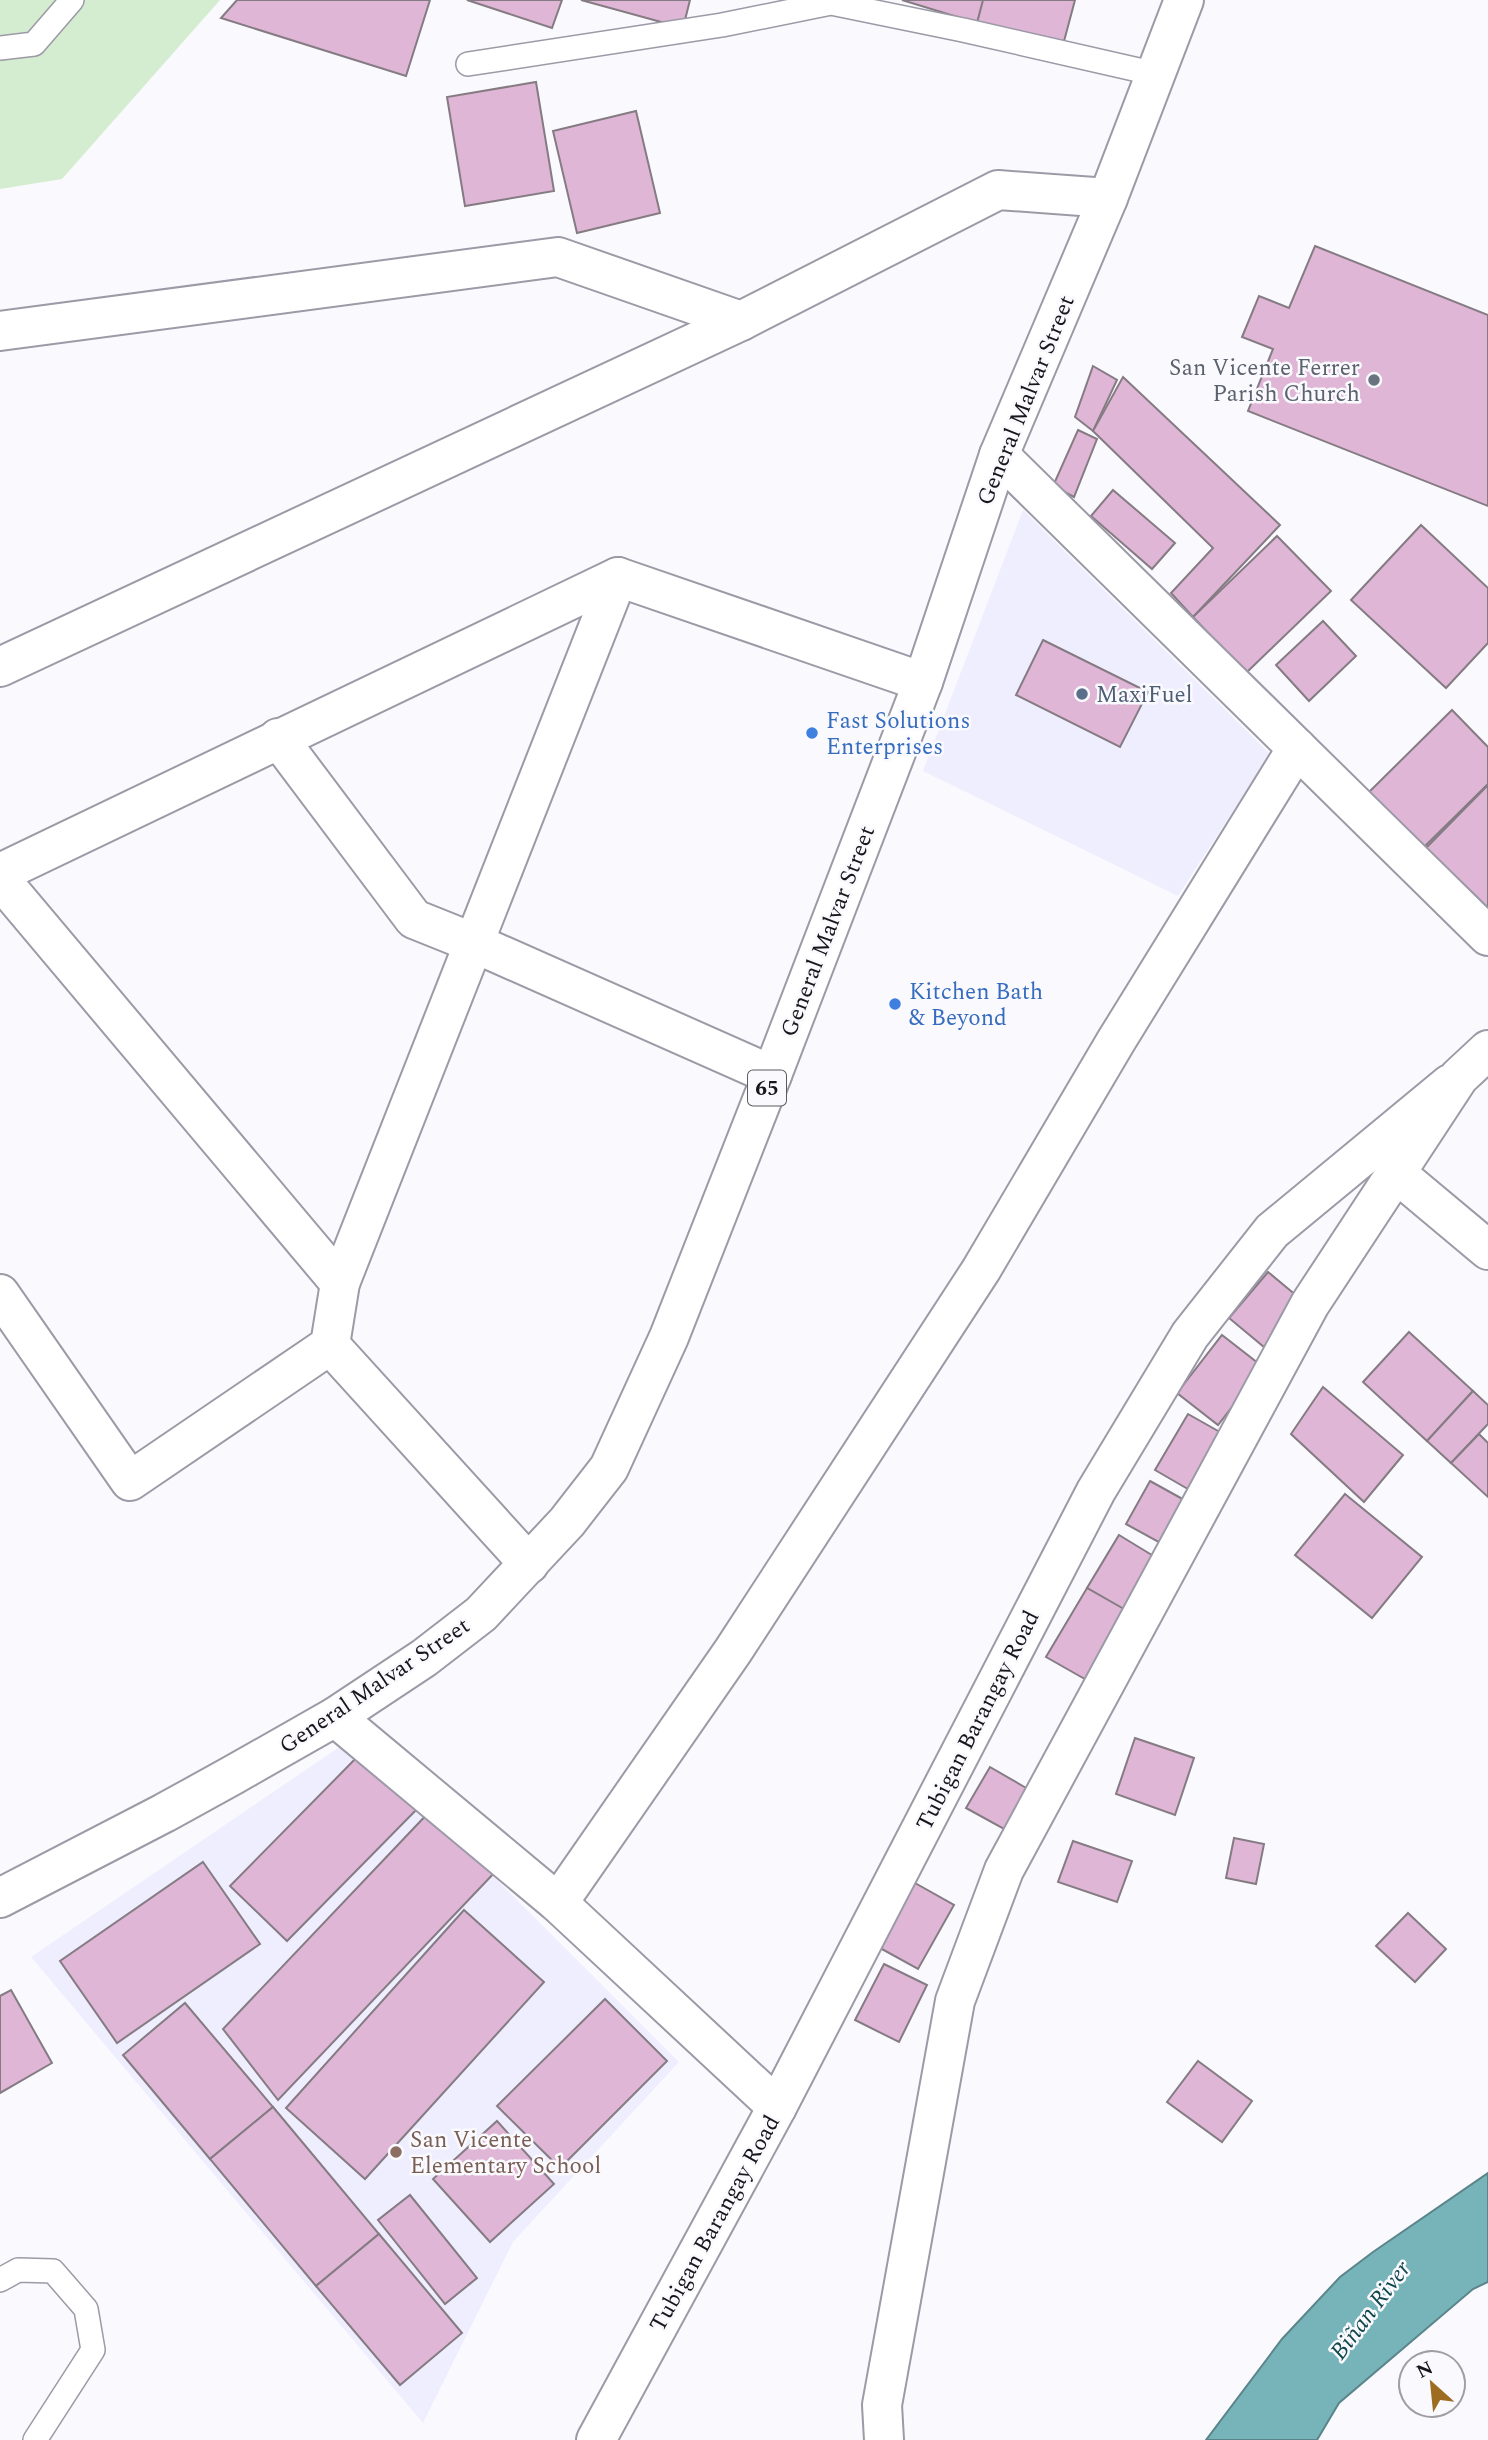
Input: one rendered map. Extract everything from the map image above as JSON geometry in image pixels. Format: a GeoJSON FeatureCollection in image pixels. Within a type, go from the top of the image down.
{"type":"FeatureCollection","features":[{"type":"Feature","properties":{"kind":"main road","name":"General Malvar Street"},"geometry":{"type":"LineString","coordinates":[[0,1898],[164,1813],[335,1717],[424,1658],[481,1614],[567,1522],[609,1468],[669,1337],[772,1075],[923,682],[999,455],[1108,198],[1184,0]]}},
{"type":"Feature","properties":{"kind":"main road"},"geometry":{"type":"LineString","coordinates":[[0,667],[741,321],[998,190],[1108,198]]}},
{"type":"Feature","properties":{"kind":"main road"},"geometry":{"type":"LineString","coordinates":[[0,331],[558,257],[741,321]]}},
{"type":"Feature","properties":{"kind":"main road"},"geometry":{"type":"LineString","coordinates":[[999,455],[1488,936]]}},
{"type":"Feature","properties":{"kind":"main road"},"geometry":{"type":"LineString","coordinates":[[0,873],[618,577],[923,682]]}},
{"type":"Feature","properties":{"kind":"main road"},"geometry":{"type":"LineString","coordinates":[[0,1294],[130,1480],[330,1345],[340,1283],[618,577]]}},
{"type":"Feature","properties":{"kind":"main road"},"geometry":{"type":"LineString","coordinates":[[278,738],[414,919],[772,1075]]}},
{"type":"Feature","properties":{"kind":"main road"},"geometry":{"type":"LineString","coordinates":[[558,1903],[733,1651],[981,1270],[1116,1041],[1297,748]]}},
{"type":"Feature","properties":{"kind":"main road"},"geometry":{"type":"LineString","coordinates":[[0,879],[340,1283]]}},
{"type":"Feature","properties":{"kind":"main road"},"geometry":{"type":"LineString","coordinates":[[884,2440],[883,2404],[955,2001],[1003,1870],[1310,1304],[1459,1077],[1488,1050]]}},
{"type":"Feature","properties":{"kind":"main road","name":"Tubigan Barangay Road"},"geometry":{"type":"LineString","coordinates":[[596,2440],[777,2107],[1096,1491],[1190,1335],[1272,1231],[1459,1077]]}},
{"type":"Feature","properties":{"kind":"main road"},"geometry":{"type":"LineString","coordinates":[[1396,1173],[1488,1250]]}},
{"type":"Feature","properties":{"kind":"main road"},"geometry":{"type":"LineString","coordinates":[[330,1345],[529,1564]]}},
{"type":"Feature","properties":{"kind":"main road"},"geometry":{"type":"LineString","coordinates":[[335,1717],[558,1903],[777,2107]]}},
{"type":"Feature","properties":{"kind":"lane"},"geometry":{"type":"LineString","coordinates":[[0,48],[34,44],[72,0]]}},
{"type":"Feature","properties":{"kind":"lane"},"geometry":{"type":"LineString","coordinates":[[468,64],[722,24],[831,3],[1156,74]]}},
{"type":"Feature","properties":{"kind":"lane"},"geometry":{"type":"LineString","coordinates":[[0,2280],[18,2270],[53,2271],[86,2309],[93,2350],[36,2440]]}},
{"type":"Feature","properties":{"kind":"shaded area"},"geometry":{"type":"Polygon","coordinates":[[[1023,510],[1270,754],[1178,896],[923,771],[1023,510]]]}},
{"type":"Feature","properties":{"kind":"shaded area","name":"San Vicente Elementary School"},"geometry":{"type":"Polygon","coordinates":[[[354,1737],[679,2062],[513,2242],[423,2423],[31,1957],[354,1737]]]}},
{"type":"Feature","properties":{"kind":"green space"},"geometry":{"type":"Polygon","coordinates":[[[0,0],[220,0],[62,179],[0,189],[0,0]]]}},
{"type":"Feature","properties":{"kind":"water","name":"Biñan River"},"geometry":{"type":"Polygon","coordinates":[[[1488,2173],[1488,2282],[1473,2289],[1402,2349],[1397,2349],[1397,2354],[1339,2403],[1317,2440],[1206,2440],[1282,2339],[1340,2277],[1488,2173]]]}},
{"type":"Feature","properties":{"kind":"building"},"geometry":{"type":"Polygon","coordinates":[[[237,0],[430,0],[406,76],[221,18],[237,0]]]}},
{"type":"Feature","properties":{"kind":"building"},"geometry":{"type":"Polygon","coordinates":[[[467,0],[562,0],[552,28],[467,0]]]}},
{"type":"Feature","properties":{"kind":"building"},"geometry":{"type":"Polygon","coordinates":[[[581,0],[690,0],[683,28],[581,0]]]}},
{"type":"Feature","properties":{"kind":"building"},"geometry":{"type":"Polygon","coordinates":[[[902,0],[984,0],[977,23],[902,0]]]}},
{"type":"Feature","properties":{"kind":"building"},"geometry":{"type":"Polygon","coordinates":[[[983,0],[1075,0],[1063,45],[977,23],[983,0]]]}},
{"type":"Feature","properties":{"kind":"building"},"geometry":{"type":"Polygon","coordinates":[[[536,82],[554,191],[465,206],[447,97],[536,82]]]}},
{"type":"Feature","properties":{"kind":"building"},"geometry":{"type":"Polygon","coordinates":[[[636,111],[660,213],[577,233],[553,131],[636,111]]]}},
{"type":"Feature","properties":{"kind":"building","name":"San Vicente Ferrer Parish Church"},"geometry":{"type":"Polygon","coordinates":[[[1315,246],[1488,315],[1488,506],[1248,411],[1273,349],[1242,337],[1259,296],[1289,308],[1315,246]]]}},
{"type":"Feature","properties":{"kind":"building"},"geometry":{"type":"Polygon","coordinates":[[[1093,366],[1117,380],[1093,431],[1075,417],[1093,366]]]}},
{"type":"Feature","properties":{"kind":"building"},"geometry":{"type":"Polygon","coordinates":[[[1123,377],[1280,525],[1193,617],[1171,593],[1213,548],[1093,431],[1123,377]]]}},
{"type":"Feature","properties":{"kind":"building"},"geometry":{"type":"Polygon","coordinates":[[[1078,430],[1097,439],[1074,497],[1053,486],[1078,430]]]}},
{"type":"Feature","properties":{"kind":"building"},"geometry":{"type":"Polygon","coordinates":[[[1113,490],[1175,543],[1152,569],[1091,516],[1113,490]]]}},
{"type":"Feature","properties":{"kind":"building"},"geometry":{"type":"Polygon","coordinates":[[[1421,525],[1488,588],[1488,643],[1446,688],[1351,600],[1421,525]]]}},
{"type":"Feature","properties":{"kind":"building"},"geometry":{"type":"Polygon","coordinates":[[[1277,536],[1331,591],[1246,673],[1193,617],[1277,536]]]}},
{"type":"Feature","properties":{"kind":"building"},"geometry":{"type":"Polygon","coordinates":[[[1323,621],[1356,656],[1309,701],[1276,665],[1323,621]]]}},
{"type":"Feature","properties":{"kind":"building","name":"MaxiFuel"},"geometry":{"type":"Polygon","coordinates":[[[1043,640],[1148,692],[1120,747],[1016,695],[1043,640]]]}},
{"type":"Feature","properties":{"kind":"building"},"geometry":{"type":"Polygon","coordinates":[[[1452,710],[1488,747],[1488,784],[1419,852],[1364,797],[1452,710]]]}},
{"type":"Feature","properties":{"kind":"building"},"geometry":{"type":"Polygon","coordinates":[[[1488,785],[1488,908],[1426,848],[1488,785]]]}},
{"type":"Feature","properties":{"kind":"building"},"geometry":{"type":"Polygon","coordinates":[[[1268,1272],[1303,1301],[1264,1347],[1229,1318],[1268,1272]]]}},
{"type":"Feature","properties":{"kind":"building"},"geometry":{"type":"Polygon","coordinates":[[[1409,1332],[1473,1391],[1427,1441],[1363,1382],[1409,1332]]]}},
{"type":"Feature","properties":{"kind":"building"},"geometry":{"type":"Polygon","coordinates":[[[1222,1335],[1263,1367],[1218,1425],[1177,1393],[1222,1335]]]}},
{"type":"Feature","properties":{"kind":"building"},"geometry":{"type":"Polygon","coordinates":[[[1323,1387],[1403,1455],[1364,1502],[1291,1434],[1323,1387]]]}},
{"type":"Feature","properties":{"kind":"building"},"geometry":{"type":"Polygon","coordinates":[[[1473,1391],[1488,1405],[1488,1424],[1451,1463],[1427,1441],[1473,1391]]]}},
{"type":"Feature","properties":{"kind":"building"},"geometry":{"type":"Polygon","coordinates":[[[1188,1414],[1227,1436],[1193,1492],[1155,1470],[1188,1414]]]}},
{"type":"Feature","properties":{"kind":"building"},"geometry":{"type":"Polygon","coordinates":[[[1479,1434],[1488,1443],[1488,1497],[1451,1463],[1479,1434]]]}},
{"type":"Feature","properties":{"kind":"building"},"geometry":{"type":"Polygon","coordinates":[[[1150,1481],[1188,1502],[1164,1545],[1126,1524],[1150,1481]]]}},
{"type":"Feature","properties":{"kind":"building"},"geometry":{"type":"Polygon","coordinates":[[[1345,1494],[1422,1557],[1372,1618],[1295,1555],[1345,1494]]]}},
{"type":"Feature","properties":{"kind":"building"},"geometry":{"type":"Polygon","coordinates":[[[1119,1535],[1160,1560],[1128,1612],[1087,1588],[1119,1535]]]}},
{"type":"Feature","properties":{"kind":"building"},"geometry":{"type":"Polygon","coordinates":[[[1087,1588],[1131,1613],[1090,1682],[1046,1657],[1087,1588]]]}},
{"type":"Feature","properties":{"kind":"building"},"geometry":{"type":"Polygon","coordinates":[[[1135,1738],[1194,1758],[1175,1815],[1116,1794],[1135,1738]]]}},
{"type":"Feature","properties":{"kind":"building"},"geometry":{"type":"Polygon","coordinates":[[[366,1748],[423,1803],[287,1941],[230,1886],[366,1748]]]}},
{"type":"Feature","properties":{"kind":"building"},"geometry":{"type":"Polygon","coordinates":[[[990,1767],[1028,1789],[1004,1829],[966,1808],[990,1767]]]}},
{"type":"Feature","properties":{"kind":"building"},"geometry":{"type":"Polygon","coordinates":[[[432,1809],[497,1870],[278,2100],[223,2029],[432,1809]]]}},
{"type":"Feature","properties":{"kind":"building"},"geometry":{"type":"Polygon","coordinates":[[[1234,1838],[1264,1844],[1256,1884],[1226,1878],[1234,1838]]]}},
{"type":"Feature","properties":{"kind":"building"},"geometry":{"type":"Polygon","coordinates":[[[1073,1841],[1132,1861],[1117,1902],[1058,1882],[1073,1841]]]}},
{"type":"Feature","properties":{"kind":"building"},"geometry":{"type":"Polygon","coordinates":[[[203,1862],[260,1944],[117,2043],[60,1961],[203,1862]]]}},
{"type":"Feature","properties":{"kind":"building"},"geometry":{"type":"Polygon","coordinates":[[[915,1883],[954,1905],[918,1969],[880,1948],[915,1883]]]}},
{"type":"Feature","properties":{"kind":"building"},"geometry":{"type":"Polygon","coordinates":[[[464,1910],[544,1982],[365,2179],[286,2108],[464,1910]]]}},
{"type":"Feature","properties":{"kind":"building"},"geometry":{"type":"Polygon","coordinates":[[[1408,1913],[1446,1949],[1415,1982],[1376,1946],[1408,1913]]]}},
{"type":"Feature","properties":{"kind":"building"},"geometry":{"type":"Polygon","coordinates":[[[884,1964],[927,1985],[899,2042],[855,2020],[884,1964]]]}},
{"type":"Feature","properties":{"kind":"building"},"geometry":{"type":"Polygon","coordinates":[[[11,1990],[52,2063],[0,2093],[0,1996],[11,1990]]]}},
{"type":"Feature","properties":{"kind":"building"},"geometry":{"type":"Polygon","coordinates":[[[605,1999],[667,2061],[560,2168],[497,2106],[605,1999]]]}},
{"type":"Feature","properties":{"kind":"building"},"geometry":{"type":"Polygon","coordinates":[[[185,2003],[273,2107],[210,2159],[123,2055],[185,2003]]]}},
{"type":"Feature","properties":{"kind":"building"},"geometry":{"type":"Polygon","coordinates":[[[1198,2061],[1252,2101],[1222,2142],[1167,2102],[1198,2061]]]}},
{"type":"Feature","properties":{"kind":"building"},"geometry":{"type":"Polygon","coordinates":[[[273,2107],[379,2234],[316,2286],[210,2159],[273,2107]]]}},
{"type":"Feature","properties":{"kind":"building"},"geometry":{"type":"Polygon","coordinates":[[[497,2121],[554,2184],[490,2242],[433,2179],[497,2121]]]}},
{"type":"Feature","properties":{"kind":"building"},"geometry":{"type":"Polygon","coordinates":[[[410,2195],[477,2278],[445,2304],[378,2220],[410,2195]]]}},
{"type":"Feature","properties":{"kind":"building"},"geometry":{"type":"Polygon","coordinates":[[[379,2234],[462,2333],[400,2385],[316,2286],[379,2234]]]}},
{"type":"Feature","properties":{"kind":"place","name":"San Vicente Ferrer Parish Church"},"geometry":{"type":"Point","coordinates":[1374,380]}},
{"type":"Feature","properties":{"kind":"place","name":"MaxiFuel"},"geometry":{"type":"Point","coordinates":[1082,694]}},
{"type":"Feature","properties":{"kind":"place","name":"Fast Solutions Enterprises"},"geometry":{"type":"Point","coordinates":[812,733]}},
{"type":"Feature","properties":{"kind":"place","name":"Kitchen Bath & Beyond"},"geometry":{"type":"Point","coordinates":[895,1004]}},
{"type":"Feature","properties":{"kind":"place","name":"San Vicente Elementary School"},"geometry":{"type":"Point","coordinates":[396,2152]}}]}
